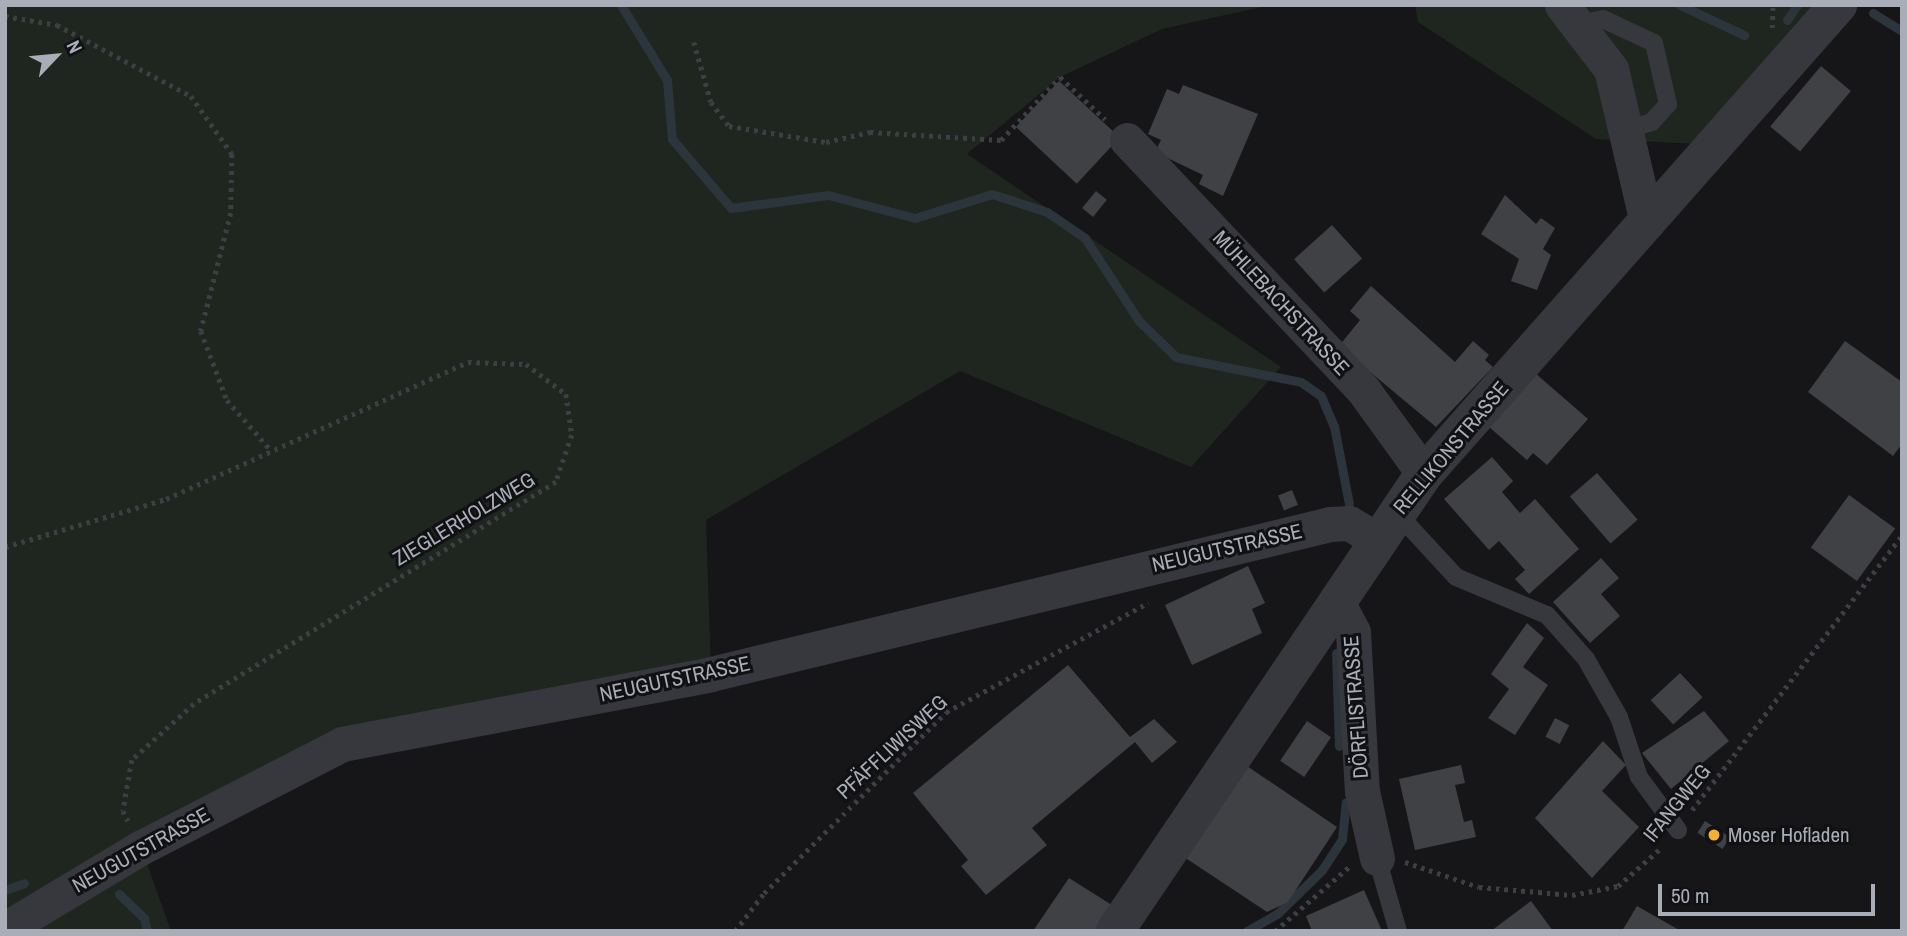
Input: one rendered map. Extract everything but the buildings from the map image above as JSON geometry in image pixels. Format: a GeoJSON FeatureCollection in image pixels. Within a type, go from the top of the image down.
{"type":"FeatureCollection","features":[{"type":"Feature","properties":{"kind":"street","name":"RELLIKONSTRASSE"},"geometry":{"type":"LineString","coordinates":[[1115,931],[1386,525],[1424,474],[1838,5]]}},
{"type":"Feature","properties":{"kind":"street"},"geometry":{"type":"LineString","coordinates":[[1569,15],[1611,69],[1629,129],[1647,223]]}},
{"type":"Feature","properties":{"kind":"street","name":"MÜHLEBACHSTRASSE"},"geometry":{"type":"LineString","coordinates":[[1127,140],[1364,390],[1424,474]]}},
{"type":"Feature","properties":{"kind":"street","name":"NEUGUTSTRASSE"},"geometry":{"type":"LineString","coordinates":[[5,929],[140,848],[342,744],[711,674],[1330,524],[1386,525]]}},
{"type":"Feature","properties":{"kind":"street","name":"DÖRFLISTRASSE"},"geometry":{"type":"LineString","coordinates":[[1336,600],[1353,632],[1362,790],[1377,858]]}},
{"type":"Feature","properties":{"kind":"lane"},"geometry":{"type":"LineString","coordinates":[[1569,15],[1603,19],[1654,43],[1668,104],[1651,122],[1629,129]]}},
{"type":"Feature","properties":{"kind":"lane"},"geometry":{"type":"LineString","coordinates":[[1386,525],[1456,577],[1555,624],[1586,659],[1619,717],[1639,777],[1678,830]]}},
{"type":"Feature","properties":{"kind":"lane"},"geometry":{"type":"LineString","coordinates":[[1377,858],[1398,931]]}},
{"type":"Feature","properties":{"kind":"path"},"geometry":{"type":"LineString","coordinates":[[5,16],[57,25],[191,96],[232,154],[231,213],[201,331],[227,400],[269,448]]}},
{"type":"Feature","properties":{"kind":"path"},"geometry":{"type":"LineString","coordinates":[[694,42],[711,102],[729,126],[826,142],[870,132],[1001,140],[1060,77],[1127,140]]}},
{"type":"Feature","properties":{"kind":"path","name":"ZIEGLERHOLZWEG"},"geometry":{"type":"LineString","coordinates":[[5,547],[166,499],[269,448],[468,362],[526,364],[566,394],[572,435],[556,482],[194,704],[132,760],[123,811],[140,848]]}},
{"type":"Feature","properties":{"kind":"path","name":"IFANGWEG"},"geometry":{"type":"LineString","coordinates":[[1377,858],[1511,893],[1594,893],[1644,868],[1678,830],[1902,535]]}},
{"type":"Feature","properties":{"kind":"path","name":"PFÄFFLIWISWEG"},"geometry":{"type":"LineString","coordinates":[[735,931],[764,893],[946,712],[1153,600]]}},
{"type":"Feature","properties":{"kind":"path"},"geometry":{"type":"LineString","coordinates":[[1275,931],[1327,882],[1377,858]]}},
{"type":"Feature","properties":{"kind":"shaded area"},"geometry":{"type":"Polygon","coordinates":[[[5,5],[1266,6],[1162,29],[1060,77],[967,154],[1281,367],[1191,467],[960,371],[706,520],[711,674],[342,744],[141,847],[171,931],[5,931],[5,5]]]}},
{"type":"Feature","properties":{"kind":"shaded area"},"geometry":{"type":"Polygon","coordinates":[[[1415,5],[1812,5],[1814,29],[1720,145],[1596,139],[1418,22],[1415,5]]]}},
{"type":"Feature","properties":{"kind":"waterway"},"geometry":{"type":"LineString","coordinates":[[621,5],[667,80],[672,139],[731,208],[828,195],[915,218],[992,194],[1047,212],[1085,238],[1139,321],[1176,357],[1301,382],[1321,396],[1334,426],[1349,504]]}},
{"type":"Feature","properties":{"kind":"waterway"},"geometry":{"type":"LineString","coordinates":[[1680,5],[1744,35]]}},
{"type":"Feature","properties":{"kind":"waterway"},"geometry":{"type":"LineString","coordinates":[[1787,20],[1797,5]]}},
{"type":"Feature","properties":{"kind":"waterway"},"geometry":{"type":"LineString","coordinates":[[1873,13],[1902,31]]}},
{"type":"Feature","properties":{"kind":"waterway"},"geometry":{"type":"LineString","coordinates":[[1336,653],[1339,746]]}},
{"type":"Feature","properties":{"kind":"waterway"},"geometry":{"type":"LineString","coordinates":[[1247,931],[1277,914],[1322,870],[1342,839],[1346,802]]}},
{"type":"Feature","properties":{"kind":"waterway"},"geometry":{"type":"LineString","coordinates":[[5,890],[24,883]]}},
{"type":"Feature","properties":{"kind":"waterway"},"geometry":{"type":"LineString","coordinates":[[119,894],[144,918],[147,931]]}},
{"type":"Feature","properties":{"kind":"place","name":"Moser Hofladen"},"geometry":{"type":"Point","coordinates":[1714,835]}}]}
